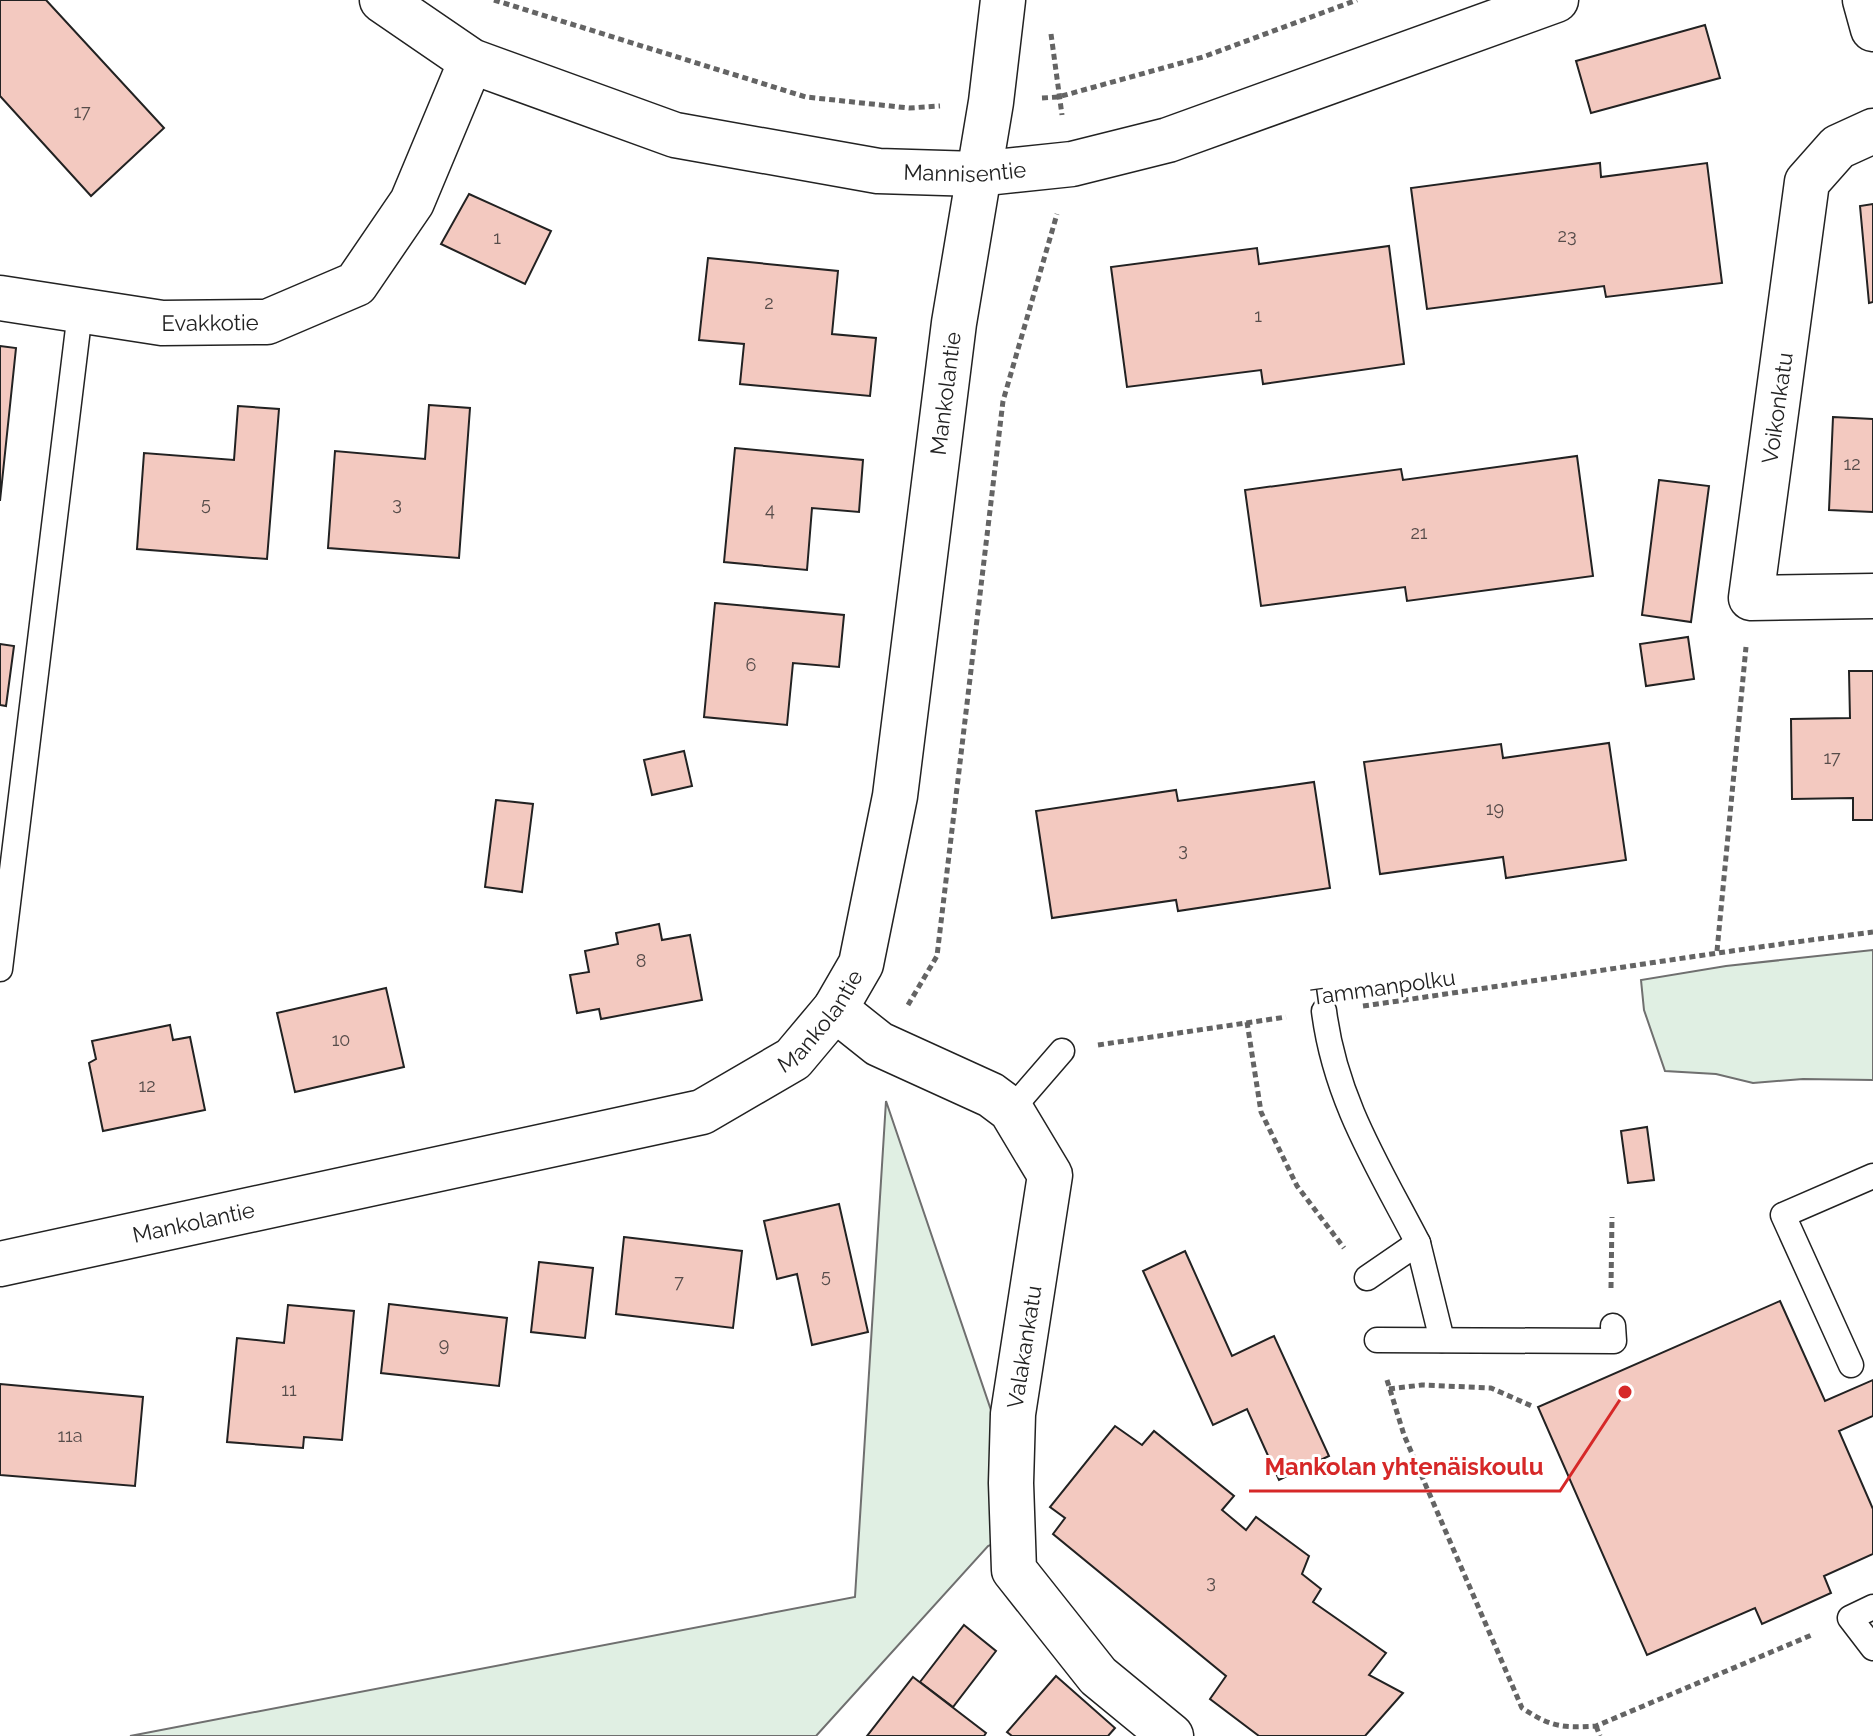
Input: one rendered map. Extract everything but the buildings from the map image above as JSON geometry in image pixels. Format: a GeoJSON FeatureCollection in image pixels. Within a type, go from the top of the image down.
{"type":"FeatureCollection","features":[{"type":"Feature","properties":{"kind":"street","name":"Mannisentie"},"geometry":{"type":"LineString","coordinates":[[382,0],[471,61],[675,135],[878,171],[977,174],[1072,164],[1168,140],[1556,0]]}},
{"type":"Feature","properties":{"kind":"street","name":"Mankolantie"},"geometry":{"type":"LineString","coordinates":[[0,1264],[702,1112],[793,1059],[835,1009],[861,964],[895,796],[954,323],[991,102],[1003,0]]}},
{"type":"Feature","properties":{"kind":"street"},"geometry":{"type":"LineString","coordinates":[[1865,0],[1873,29]]}},
{"type":"Feature","properties":{"kind":"street","name":"Evakkotie"},"geometry":{"type":"LineString","coordinates":[[0,298],[162,323],[267,322],[356,284],[412,202],[471,61]]}},
{"type":"Feature","properties":{"kind":"street","name":"Voikonkatu"},"geometry":{"type":"LineString","coordinates":[[1751,598],[1807,182],[1838,147],[1873,131]]}},
{"type":"Feature","properties":{"kind":"street"},"geometry":{"type":"LineString","coordinates":[[1751,598],[1873,596]]}},
{"type":"Feature","properties":{"kind":"street","name":"Valakankatu"},"geometry":{"type":"LineString","coordinates":[[835,1009],[879,1044],[991,1095],[1011,1110],[1050,1175],[1013,1414],[1011,1483],[1014,1570],[1098,1676],[1171,1736]]}},
{"type":"Feature","properties":{"kind":"lane"},"geometry":{"type":"LineString","coordinates":[[0,969],[80,312]]}},
{"type":"Feature","properties":{"kind":"lane"},"geometry":{"type":"LineString","coordinates":[[1324,1011],[1328,1045],[1349,1112],[1418,1243],[1442,1340]]}},
{"type":"Feature","properties":{"kind":"lane"},"geometry":{"type":"LineString","coordinates":[[1011,1110],[1062,1051]]}},
{"type":"Feature","properties":{"kind":"lane"},"geometry":{"type":"LineString","coordinates":[[1851,1365],[1783,1215],[1873,1176]]}},
{"type":"Feature","properties":{"kind":"lane"},"geometry":{"type":"LineString","coordinates":[[1367,1278],[1418,1243]]}},
{"type":"Feature","properties":{"kind":"lane"},"geometry":{"type":"LineString","coordinates":[[1377,1340],[1614,1341],[1613,1326]]}},
{"type":"Feature","properties":{"kind":"lane"},"geometry":{"type":"LineString","coordinates":[[1873,1607],[1850,1618],[1873,1648]]}},
{"type":"Feature","properties":{"kind":"path"},"geometry":{"type":"LineString","coordinates":[[494,0],[806,97],[909,108],[1058,97],[1203,57],[1357,0]]}},
{"type":"Feature","properties":{"kind":"path"},"geometry":{"type":"LineString","coordinates":[[919,1014],[907,1007],[937,956],[1003,401],[1072,164],[1058,97],[1050,28]]}},
{"type":"Feature","properties":{"kind":"path"},"geometry":{"type":"LineString","coordinates":[[1717,951],[1751,598]]}},
{"type":"Feature","properties":{"kind":"path","name":"Tammanpolku"},"geometry":{"type":"LineString","coordinates":[[1062,1051],[1602,972],[1717,951],[1873,932]]}},
{"type":"Feature","properties":{"kind":"path"},"geometry":{"type":"LineString","coordinates":[[1247,1022],[1261,1112],[1297,1186],[1367,1278]]}},
{"type":"Feature","properties":{"kind":"path"},"geometry":{"type":"LineString","coordinates":[[1611,1282],[1612,1217]]}},
{"type":"Feature","properties":{"kind":"path"},"geometry":{"type":"LineString","coordinates":[[1377,1340],[1404,1435],[1522,1708],[1545,1723],[1569,1728],[1596,1726],[1850,1618]]}},
{"type":"Feature","properties":{"kind":"path"},"geometry":{"type":"LineString","coordinates":[[1389,1389],[1422,1385],[1491,1388],[1534,1407]]}},
{"type":"Feature","properties":{"kind":"path"},"geometry":{"type":"LineString","coordinates":[[1596,1726],[1600,1736]]}},
{"type":"Feature","properties":{"kind":"green space"},"geometry":{"type":"Polygon","coordinates":[[[1873,950],[1873,1080],[1803,1079],[1753,1083],[1716,1074],[1665,1071],[1644,1010],[1641,980],[1726,966],[1873,950]]]}},
{"type":"Feature","properties":{"kind":"green space"},"geometry":{"type":"Polygon","coordinates":[[[886,1101],[1031,1528],[988,1546],[816,1736],[130,1736],[855,1597],[886,1101]]]}},
{"type":"Feature","properties":{"kind":"place","name":"Mankolan yhtenäiskoulu"},"geometry":{"type":"Point","coordinates":[1625,1392]}}]}
